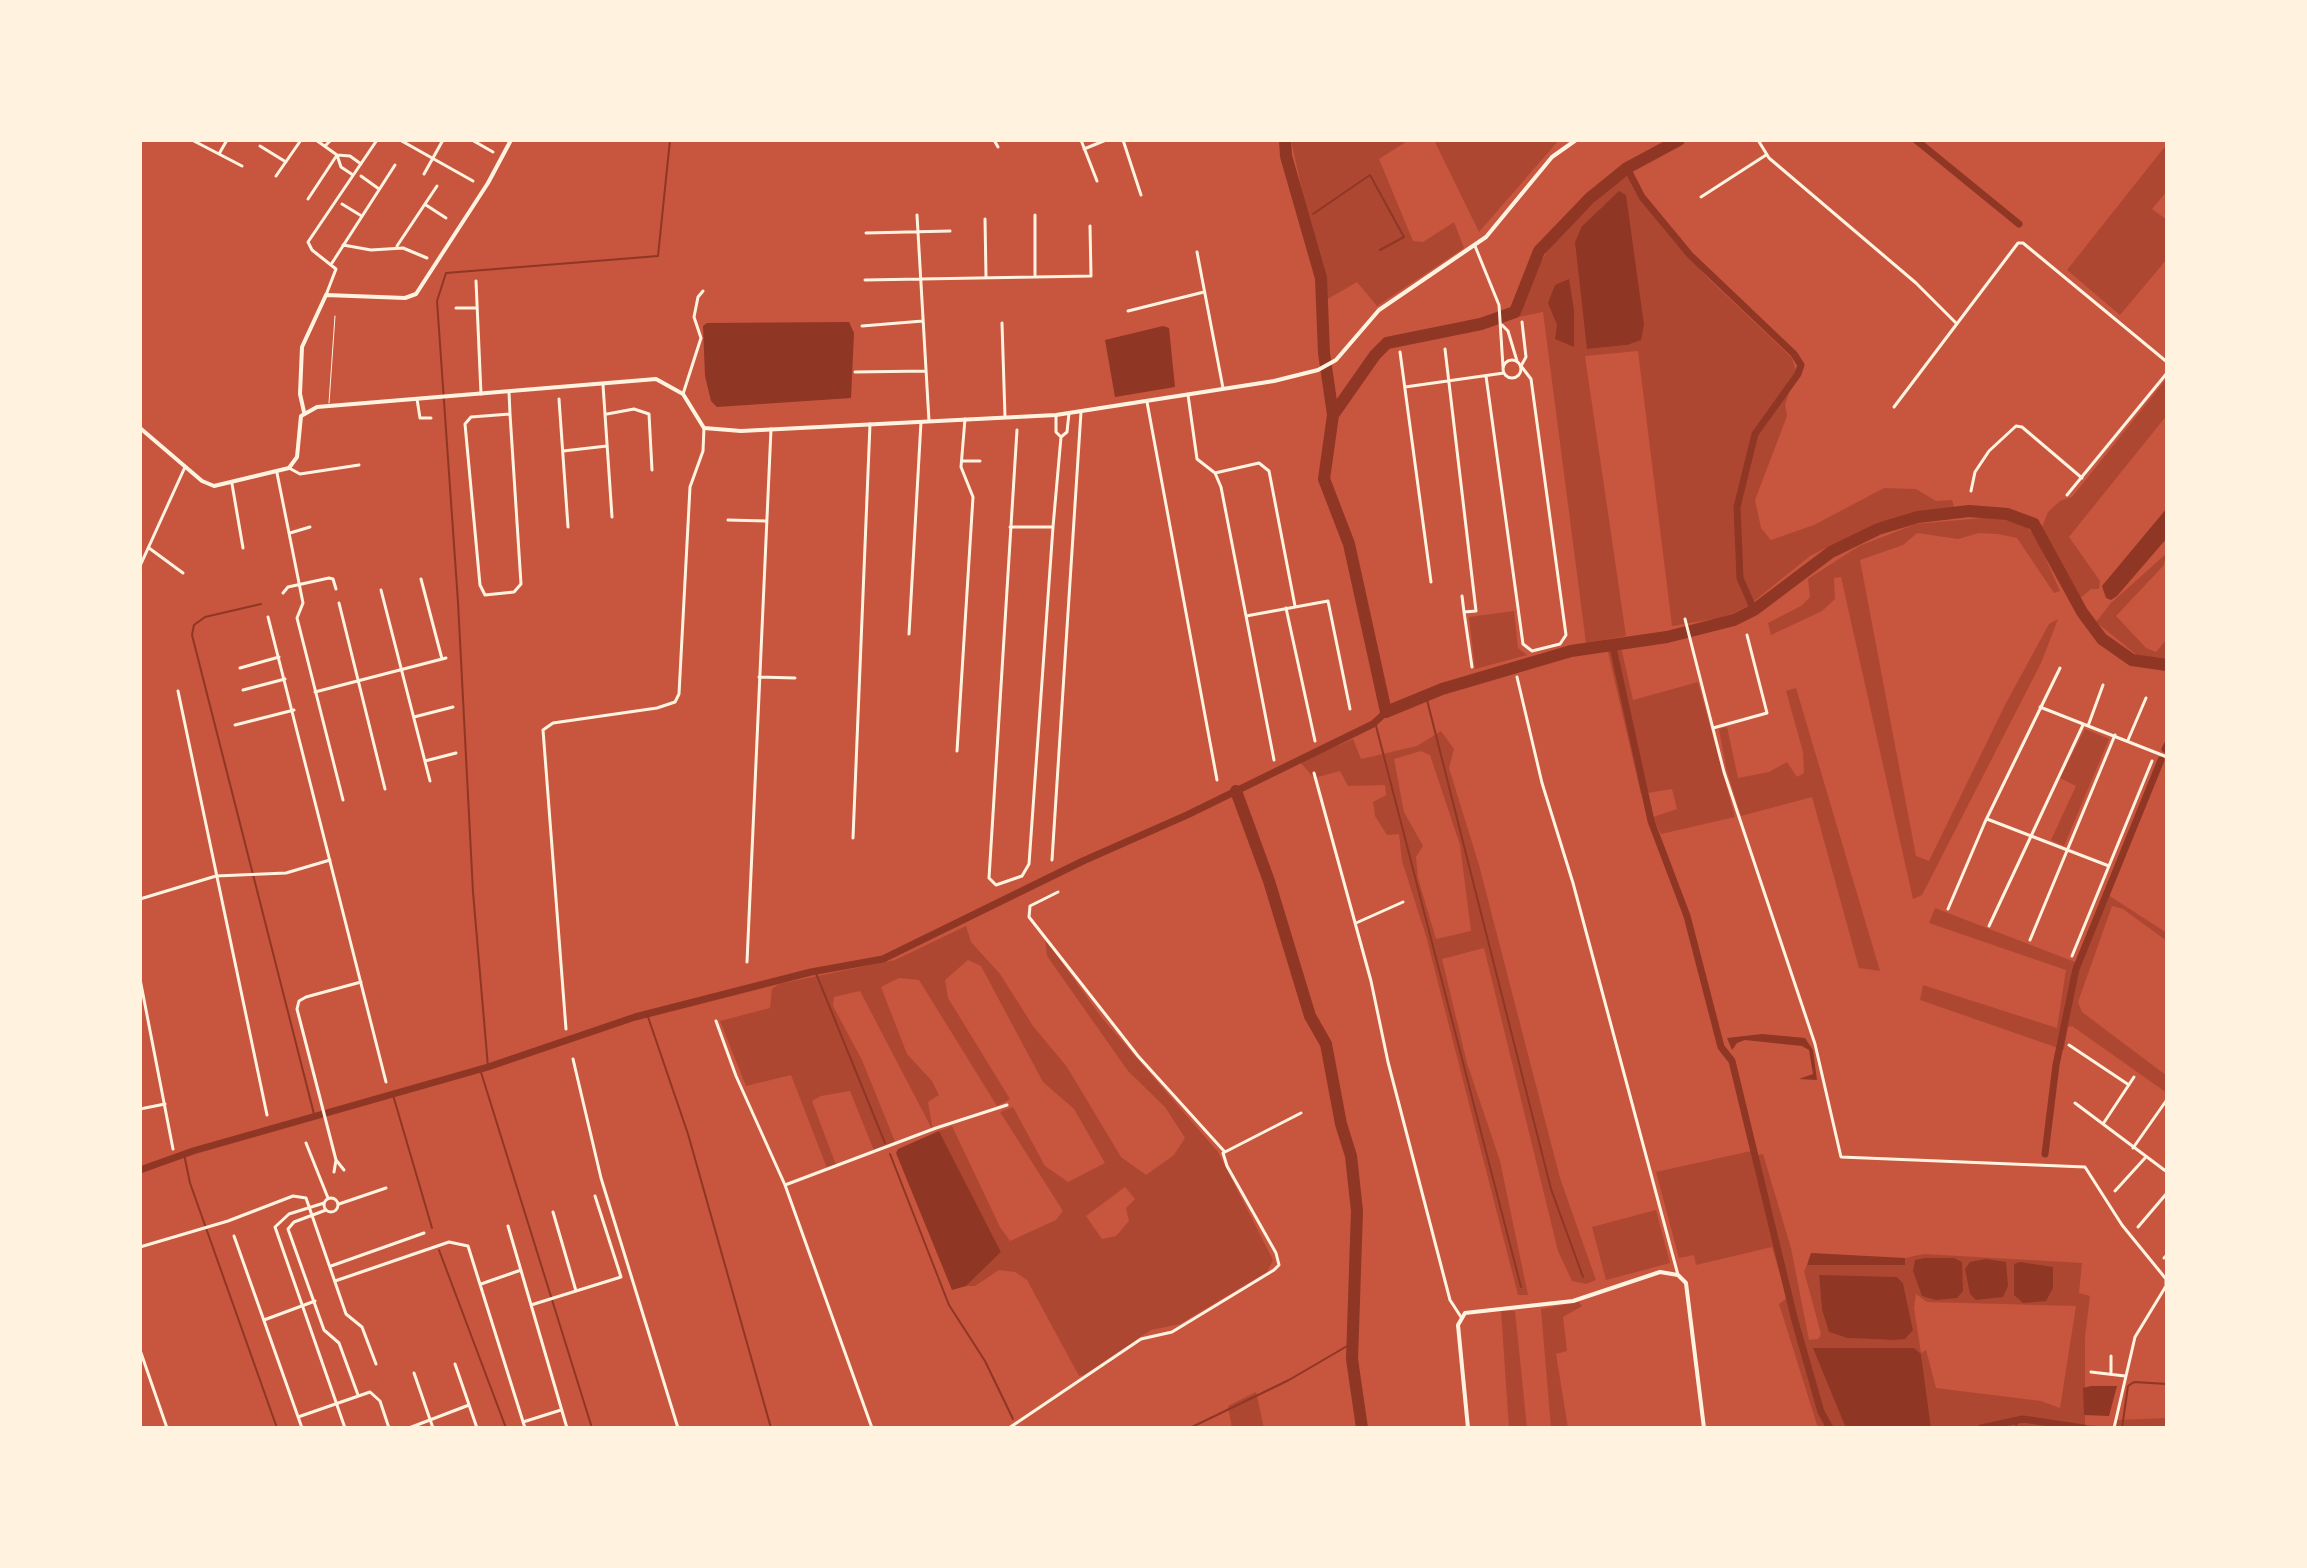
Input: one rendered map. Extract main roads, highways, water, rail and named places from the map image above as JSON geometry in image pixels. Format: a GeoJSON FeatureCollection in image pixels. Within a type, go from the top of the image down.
{"type":"FeatureCollection","features":[{"type":"Feature","properties":{"kind":"waterway"},"geometry":{"type":"LineString","coordinates":[[488,1067],[473,892],[458,602],[437,301],[446,273],[658,256],[670,140]]}},
{"type":"Feature","properties":{"kind":"waterway"},"geometry":{"type":"LineString","coordinates":[[1285,140],[1286,156],[1321,278],[1324,353],[1333,415],[1324,479],[1349,544],[1386,712],[1442,689],[1571,651],[1667,637],[1734,620],[1754,610],[1831,552],[1878,529],[1918,517],[1969,511],[2007,514],[2034,524],[2082,612],[2102,639],[2132,660],[2167,665]]}},
{"type":"Feature","properties":{"kind":"waterway"},"geometry":{"type":"LineString","coordinates":[[1333,415],[1375,355],[1387,343],[1481,324],[1515,312],[1539,251],[1590,198],[1627,168],[1679,140]]}},
{"type":"Feature","properties":{"kind":"waterway"},"geometry":{"type":"LineString","coordinates":[[1916,140],[2019,224]]}},
{"type":"Feature","properties":{"kind":"waterway"},"geometry":{"type":"LineString","coordinates":[[1627,168],[1642,197],[1690,255],[1794,354],[1801,365],[1798,374],[1755,434],[1737,507],[1740,578],[1754,610]]}},
{"type":"Feature","properties":{"kind":"waterway"},"geometry":{"type":"LineString","coordinates":[[1313,214],[1370,175],[1404,237],[1380,250]]}},
{"type":"Feature","properties":{"kind":"waterway"},"geometry":{"type":"LineString","coordinates":[[261,604],[205,617],[194,625],[192,635],[315,1118]]}},
{"type":"Feature","properties":{"kind":"waterway"},"geometry":{"type":"LineString","coordinates":[[1612,643],[1651,821],[1687,916],[1721,1047],[1732,1061],[1795,1321],[1821,1412],[1830,1428]]}},
{"type":"Feature","properties":{"kind":"waterway"},"geometry":{"type":"LineString","coordinates":[[1426,696],[1551,1189],[1583,1277]]}},
{"type":"Feature","properties":{"kind":"waterway"},"geometry":{"type":"LineString","coordinates":[[140,1170],[193,1151],[488,1067],[635,1017],[811,972],[883,959],[1373,724],[1386,712]]}},
{"type":"Feature","properties":{"kind":"waterway"},"geometry":{"type":"LineString","coordinates":[[1375,722],[1521,1287]]}},
{"type":"Feature","properties":{"kind":"waterway"},"geometry":{"type":"LineString","coordinates":[[2165,749],[2167,745]]}},
{"type":"Feature","properties":{"kind":"waterway"},"geometry":{"type":"LineString","coordinates":[[2045,1154],[2056,1065],[2076,969],[2161,760]]}},
{"type":"Feature","properties":{"kind":"waterway"},"geometry":{"type":"LineString","coordinates":[[1236,791],[1269,881],[1310,1016],[1326,1044],[1341,1124],[1351,1156],[1357,1211],[1352,1359],[1362,1428]]}},
{"type":"Feature","properties":{"kind":"waterway"},"geometry":{"type":"LineString","coordinates":[[815,971],[885,1143]]}},
{"type":"Feature","properties":{"kind":"waterway"},"geometry":{"type":"LineString","coordinates":[[647,1014],[688,1134],[771,1428]]}},
{"type":"Feature","properties":{"kind":"waterway"},"geometry":{"type":"LineString","coordinates":[[480,1069],[592,1428]]}},
{"type":"Feature","properties":{"kind":"waterway"},"geometry":{"type":"LineString","coordinates":[[393,1095],[432,1228]]}},
{"type":"Feature","properties":{"kind":"waterway"},"geometry":{"type":"LineString","coordinates":[[184,1154],[190,1183],[277,1428]]}},
{"type":"Feature","properties":{"kind":"waterway"},"geometry":{"type":"LineString","coordinates":[[890,1154],[949,1305],[985,1361],[1013,1419]]}},
{"type":"Feature","properties":{"kind":"waterway"},"geometry":{"type":"LineString","coordinates":[[439,1250],[506,1428]]}},
{"type":"Feature","properties":{"kind":"waterway"},"geometry":{"type":"LineString","coordinates":[[1190,1428],[1289,1380],[1354,1342]]}},
{"type":"Feature","properties":{"kind":"waterway"},"geometry":{"type":"LineString","coordinates":[[2122,1428],[2128,1386],[2134,1382],[2167,1384]]}},
{"type":"Feature","properties":{"kind":"waterway"},"geometry":{"type":"LineString","coordinates":[[1981,1428],[2023,1419],[2084,1428]]}},
{"type":"Feature","properties":{"kind":"waterway"},"geometry":{"type":"LineString","coordinates":[[2015,1420],[2017,1428]]}}]}
